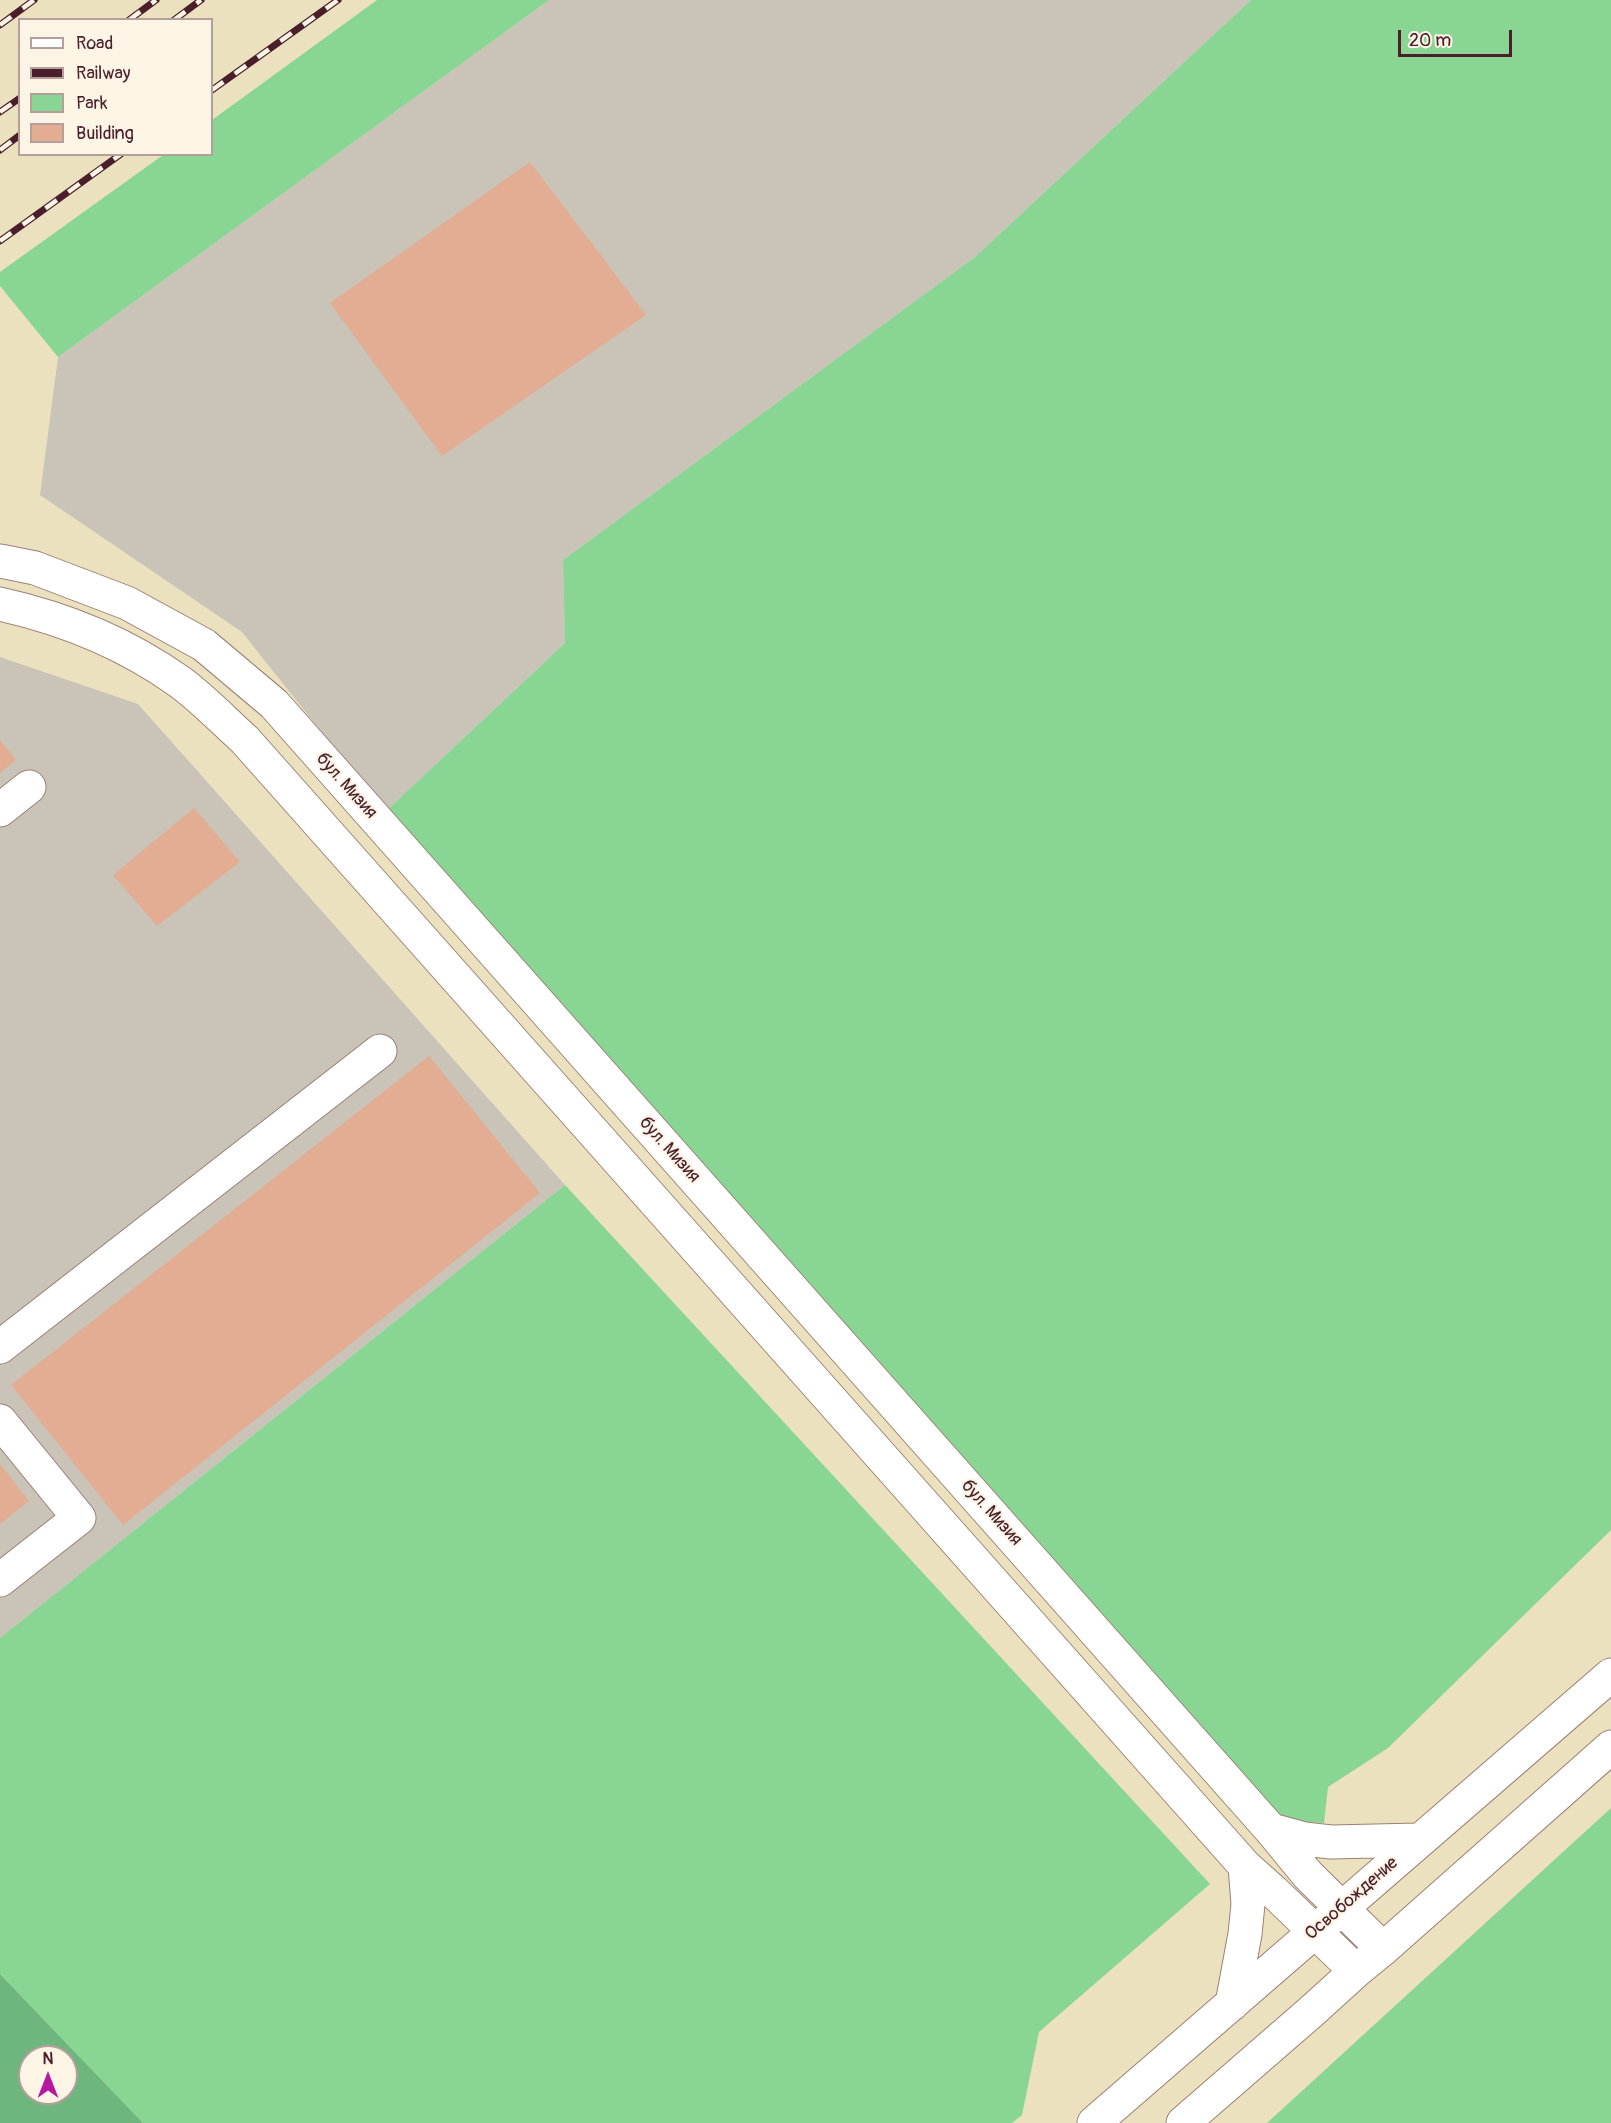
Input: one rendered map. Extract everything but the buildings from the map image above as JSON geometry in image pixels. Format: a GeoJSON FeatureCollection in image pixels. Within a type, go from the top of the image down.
{"type":"FeatureCollection","features":[{"type":"Feature","properties":{"kind":"street","name":"бул. Мизия"},"geometry":{"type":"LineString","coordinates":[[0,561],[35,568],[127,603],[204,645],[274,705],[1271,1830],[1308,1875],[1383,1949]]}},
{"type":"Feature","properties":{"kind":"street"},"geometry":{"type":"LineString","coordinates":[[0,604],[27,610],[112,641],[180,682],[245,740],[1245,1866],[1356,1971]]}},
{"type":"Feature","properties":{"kind":"street"},"geometry":{"type":"LineString","coordinates":[[0,810],[28,787]]}},
{"type":"Feature","properties":{"kind":"street"},"geometry":{"type":"LineString","coordinates":[[0,1347],[380,1051]]}},
{"type":"Feature","properties":{"kind":"street"},"geometry":{"type":"LineString","coordinates":[[0,1421],[79,1518],[0,1580]]}},
{"type":"Feature","properties":{"kind":"street","name":"Освобождение"},"geometry":{"type":"LineString","coordinates":[[1102,2120],[1419,1840],[1611,1675]]}},
{"type":"Feature","properties":{"kind":"street"},"geometry":{"type":"LineString","coordinates":[[1183,2123],[1611,1747]]}},
{"type":"Feature","properties":{"kind":"street"},"geometry":{"type":"LineString","coordinates":[[1271,1830],[1304,1839],[1331,1842],[1419,1840]]}},
{"type":"Feature","properties":{"kind":"street"},"geometry":{"type":"LineString","coordinates":[[1232,2004],[1248,1904],[1245,1866]]}},
{"type":"Feature","properties":{"kind":"shaded area"},"geometry":{"type":"Polygon","coordinates":[[[549,0],[1251,0],[975,257],[563,560],[565,643],[385,812],[242,632],[40,495],[58,357],[549,0]]]}},
{"type":"Feature","properties":{"kind":"shaded area"},"geometry":{"type":"Polygon","coordinates":[[[0,657],[138,704],[565,1185],[0,1638],[0,657]]]}},
{"type":"Feature","properties":{"kind":"green space"},"geometry":{"type":"Polygon","coordinates":[[[377,0],[549,0],[58,357],[0,286],[0,272],[162,156],[213,156],[213,119],[377,0]]]}},
{"type":"Feature","properties":{"kind":"green space"},"geometry":{"type":"Polygon","coordinates":[[[1251,0],[1611,0],[1611,1530],[1388,1748],[1328,1787],[1324,1823],[1275,1820],[385,812],[565,643],[563,560],[975,257],[1251,0]]]}},
{"type":"Feature","properties":{"kind":"green space"},"geometry":{"type":"Polygon","coordinates":[[[565,1185],[1210,1884],[1039,2032],[1022,2115],[1012,2123],[143,2123],[78,2055],[78,2045],[68,2045],[0,1974],[0,1638],[565,1185]]]}},
{"type":"Feature","properties":{"kind":"green space"},"geometry":{"type":"Polygon","coordinates":[[[1611,1808],[1611,2123],[1267,2123],[1611,1808]]]}},
{"type":"Feature","properties":{"kind":"green space"},"geometry":{"type":"Polygon","coordinates":[[[0,1974],[68,2045],[18,2045],[18,2105],[78,2105],[78,2055],[143,2123],[0,2123],[0,1974]]]}},
{"type":"Feature","properties":{"kind":"railway"},"geometry":{"type":"LineString","coordinates":[[0,25],[34,0]]}},
{"type":"Feature","properties":{"kind":"railway"},"geometry":{"type":"LineString","coordinates":[[132,18],[156,0]]}},
{"type":"Feature","properties":{"kind":"railway"},"geometry":{"type":"LineString","coordinates":[[177,18],[201,0]]}},
{"type":"Feature","properties":{"kind":"railway"},"geometry":{"type":"LineString","coordinates":[[213,89],[338,0]]}},
{"type":"Feature","properties":{"kind":"railway"},"geometry":{"type":"LineString","coordinates":[[0,112],[18,99]]}},
{"type":"Feature","properties":{"kind":"railway"},"geometry":{"type":"LineString","coordinates":[[0,150],[18,136]]}},
{"type":"Feature","properties":{"kind":"railway"},"geometry":{"type":"LineString","coordinates":[[0,241],[118,156]]}}]}
